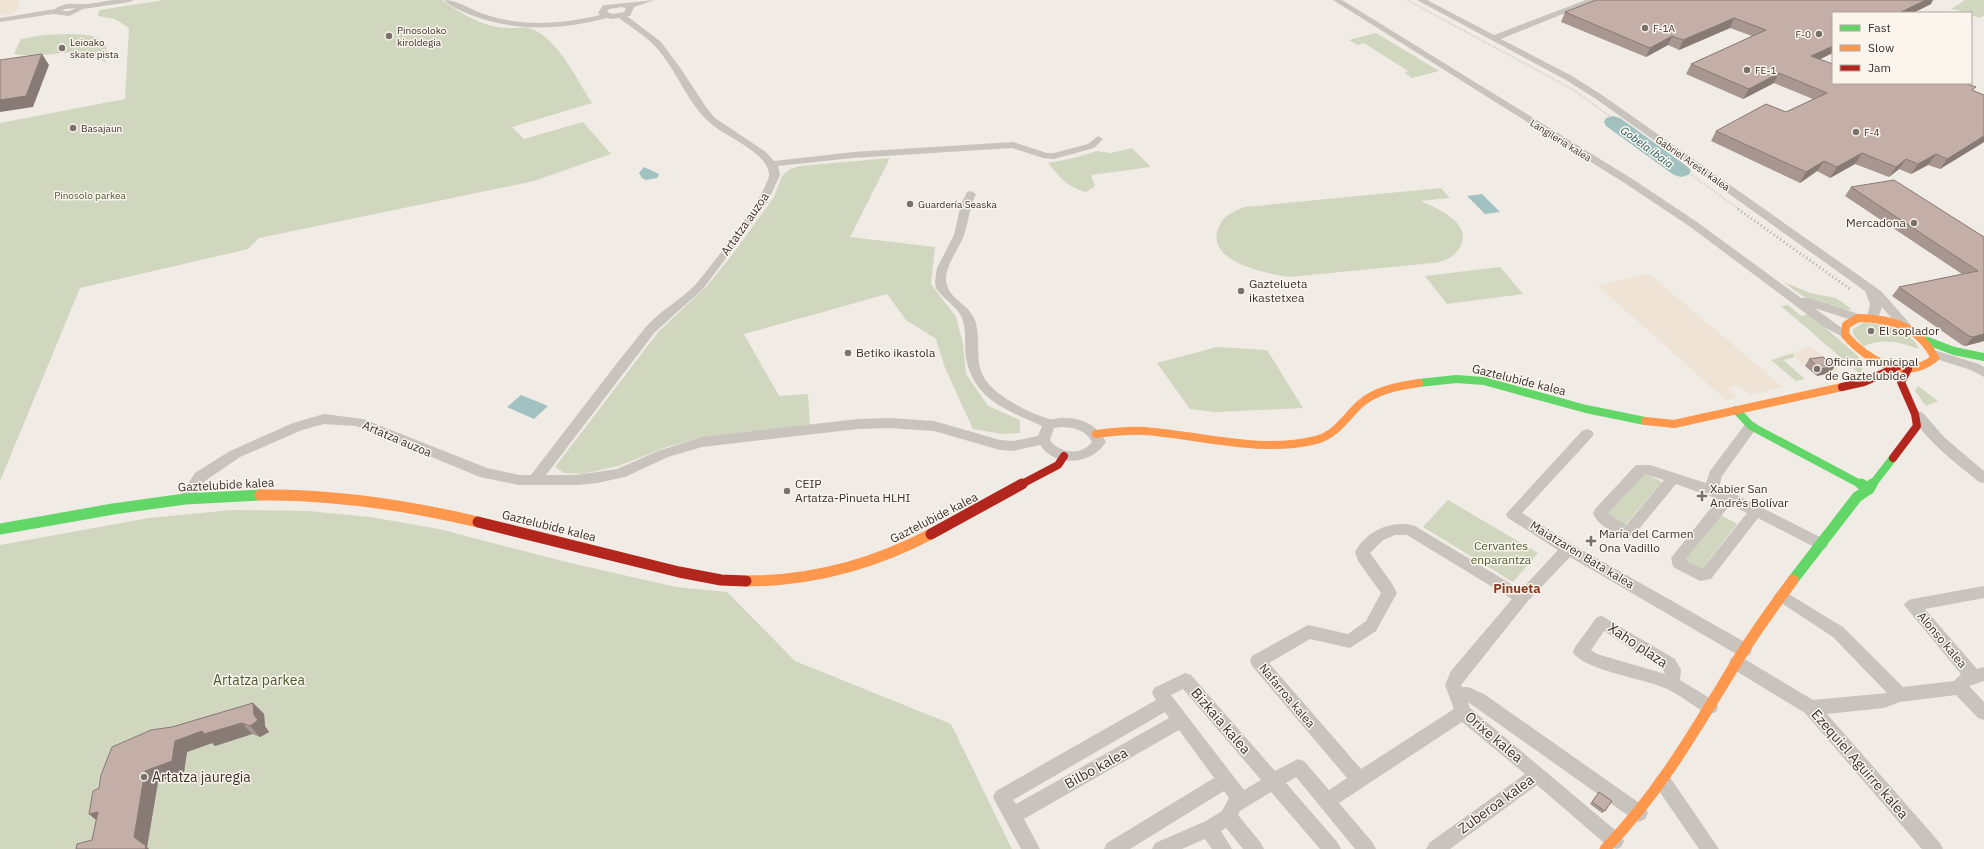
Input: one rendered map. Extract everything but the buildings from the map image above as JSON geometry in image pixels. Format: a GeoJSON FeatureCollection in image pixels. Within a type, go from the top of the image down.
{"type":"FeatureCollection","features":[{"type":"Feature","properties":{"kind":"street"},"geometry":{"type":"LineString","coordinates":[[56,11],[57,13],[67,14],[81,8],[130,0]]}},
{"type":"Feature","properties":{"kind":"street"},"geometry":{"type":"LineString","coordinates":[[448,0],[472,13],[515,23],[566,24],[605,16],[622,16],[630,12],[629,6]]}},
{"type":"Feature","properties":{"kind":"street"},"geometry":{"type":"LineString","coordinates":[[600,0],[609,6]]}},
{"type":"Feature","properties":{"kind":"street"},"geometry":{"type":"LineString","coordinates":[[605,16],[601,11],[609,6],[623,4],[629,6],[651,0]]}},
{"type":"Feature","properties":{"kind":"street","name":"Langileria kalea"},"geometry":{"type":"LineString","coordinates":[[1337,0],[1635,186],[1693,224],[1843,333]]}},
{"type":"Feature","properties":{"kind":"street","name":"Gabriel Aresti kalea"},"geometry":{"type":"LineString","coordinates":[[1421,0],[1569,78],[1599,97],[1866,287],[1892,310],[1906,327]]}},
{"type":"Feature","properties":{"kind":"street"},"geometry":{"type":"LineString","coordinates":[[1495,38],[1592,0]]}},
{"type":"Feature","properties":{"kind":"street"},"geometry":{"type":"LineString","coordinates":[[0,20],[56,11],[71,3],[81,8]]}},
{"type":"Feature","properties":{"kind":"street"},"geometry":{"type":"LineString","coordinates":[[622,16],[658,44],[677,69],[702,109],[712,120],[752,145],[772,164],[853,155],[1013,145],[1046,156],[1054,156],[1092,146],[1098,139]]}},
{"type":"Feature","properties":{"kind":"street","name":"Artatza auzoa"},"geometry":{"type":"LineString","coordinates":[[535,479],[651,329],[699,287],[728,249],[762,203],[771,186],[774,175],[772,164]]}},
{"type":"Feature","properties":{"kind":"street"},"geometry":{"type":"LineString","coordinates":[[971,194],[966,202],[960,234],[943,268],[940,282],[942,288],[968,318],[972,356],[978,379],[988,391],[1011,406],[1048,424],[1063,422],[1082,424],[1096,434],[1099,442],[1095,448],[1082,455],[1064,456],[1052,452],[1043,440],[1048,424]]}},
{"type":"Feature","properties":{"kind":"street","name":"Langileria kalea"},"geometry":{"type":"LineString","coordinates":[[1779,287],[1813,304],[1858,318]]}},
{"type":"Feature","properties":{"kind":"street"},"geometry":{"type":"LineString","coordinates":[[1866,287],[1876,302],[1877,311],[1873,318]]}},
{"type":"Feature","properties":{"kind":"street"},"geometry":{"type":"LineString","coordinates":[[1858,318],[1873,318],[1906,327],[1925,340],[1954,351],[1984,357],[1960,362],[1935,361],[1917,369],[1897,367],[1866,356],[1849,342],[1843,333],[1843,328],[1846,323],[1858,318]]}},
{"type":"Feature","properties":{"kind":"street"},"geometry":{"type":"LineString","coordinates":[[1925,340],[1933,349],[1935,361]]}},
{"type":"Feature","properties":{"kind":"street"},"geometry":{"type":"LineString","coordinates":[[1864,382],[1870,374],[1871,365],[1866,356]]}},
{"type":"Feature","properties":{"kind":"street"},"geometry":{"type":"LineString","coordinates":[[1935,361],[1984,372]]}},
{"type":"Feature","properties":{"kind":"street"},"geometry":{"type":"LineString","coordinates":[[1984,361],[1982,364],[1984,372]]}},
{"type":"Feature","properties":{"kind":"street"},"geometry":{"type":"LineString","coordinates":[[1960,362],[1984,372]]}},
{"type":"Feature","properties":{"kind":"street","name":"Gaztelubide kalea"},"geometry":{"type":"LineString","coordinates":[[1096,434],[1143,431],[1288,444],[1319,439],[1329,435],[1339,428],[1356,407],[1368,398],[1414,384],[1452,379],[1469,379],[1494,384],[1605,415],[1646,423],[1674,424],[1864,382],[1897,367]]}},
{"type":"Feature","properties":{"kind":"street"},"geometry":{"type":"LineString","coordinates":[[1908,369],[1901,382],[1903,390],[1918,416],[1932,434],[1984,478]]}},
{"type":"Feature","properties":{"kind":"street"},"geometry":{"type":"LineString","coordinates":[[1736,410],[1751,426],[1869,489]]}},
{"type":"Feature","properties":{"kind":"street"},"geometry":{"type":"LineString","coordinates":[[1610,845],[1639,813],[1663,782],[1741,657],[1782,596],[1857,496],[1869,489],[1917,426],[1918,416]]}},
{"type":"Feature","properties":{"kind":"street","name":"Artatza auzoa"},"geometry":{"type":"LineString","coordinates":[[185,499],[200,477],[214,466],[235,454],[298,426],[324,419],[358,422],[485,474],[518,480],[576,480],[597,478],[620,473],[663,454],[702,442],[858,424],[890,423],[934,426],[1000,445],[1013,446],[1043,440]]}},
{"type":"Feature","properties":{"kind":"street"},"geometry":{"type":"LineString","coordinates":[[1712,489],[1715,475],[1751,426]]}},
{"type":"Feature","properties":{"kind":"street","name":"Maiatzaren Bata kalea"},"geometry":{"type":"LineString","coordinates":[[1587,434],[1513,514],[1741,657]]}},
{"type":"Feature","properties":{"kind":"street","name":"Gaztelubide kalea"},"geometry":{"type":"LineString","coordinates":[[0,529],[113,509],[185,499],[292,495],[360,500],[428,510],[679,572],[721,580],[754,581],[806,577],[852,567],[906,548],[1052,468],[1058,464],[1064,456]]}},
{"type":"Feature","properties":{"kind":"street"},"geometry":{"type":"LineString","coordinates":[[1674,477],[1629,531],[1624,531],[1601,516],[1600,513],[1641,469],[1650,468],[1660,474],[1674,477],[1712,489],[1821,544]]}},
{"type":"Feature","properties":{"kind":"street"},"geometry":{"type":"LineString","coordinates":[[1728,497],[1678,558],[1678,563],[1700,575],[1706,575],[1756,511]]}},
{"type":"Feature","properties":{"kind":"street","name":"Nafarroa kalea"},"geometry":{"type":"LineString","coordinates":[[1359,780],[1258,661],[1308,632],[1350,642],[1371,626],[1389,593],[1386,586],[1363,557],[1362,552],[1389,529],[1398,528],[1410,530],[1522,598]]}},
{"type":"Feature","properties":{"kind":"street"},"geometry":{"type":"LineString","coordinates":[[1457,694],[1453,685],[1457,676],[1522,598],[1568,549]]}},
{"type":"Feature","properties":{"kind":"street","name":"Alonso kalea"},"geometry":{"type":"LineString","coordinates":[[1978,675],[1912,605],[1984,592]]}},
{"type":"Feature","properties":{"kind":"street"},"geometry":{"type":"LineString","coordinates":[[1782,596],[1838,632],[1900,695]]}},
{"type":"Feature","properties":{"kind":"street","name":"Xaho plaza"},"geometry":{"type":"LineString","coordinates":[[1672,683],[1673,670],[1669,664],[1602,622],[1581,652],[1593,660],[1672,683],[1710,707]]}},
{"type":"Feature","properties":{"kind":"street","name":"Ezequiel Aguirre kalea"},"geometry":{"type":"LineString","coordinates":[[1741,657],[1812,708],[1934,849]]}},
{"type":"Feature","properties":{"kind":"street"},"geometry":{"type":"LineString","coordinates":[[1812,708],[1884,701],[1900,695],[1959,687],[1964,680],[1978,675]]}},
{"type":"Feature","properties":{"kind":"street","name":"Bizkaia kalea"},"geometry":{"type":"LineString","coordinates":[[1166,703],[1160,693],[1184,680],[1332,849]]}},
{"type":"Feature","properties":{"kind":"street"},"geometry":{"type":"LineString","coordinates":[[1959,687],[1984,714]]}},
{"type":"Feature","properties":{"kind":"street","name":"Orixe kalea"},"geometry":{"type":"LineString","coordinates":[[1610,845],[1538,774],[1463,712],[1458,702],[1457,694],[1468,694],[1478,699],[1639,813]]}},
{"type":"Feature","properties":{"kind":"street"},"geometry":{"type":"LineString","coordinates":[[1166,703],[1242,801]]}},
{"type":"Feature","properties":{"kind":"street","name":"Bilbo kalea"},"geometry":{"type":"LineString","coordinates":[[1166,703],[1002,797],[1013,815],[1180,721]]}},
{"type":"Feature","properties":{"kind":"street"},"geometry":{"type":"LineString","coordinates":[[1327,801],[1463,712]]}},
{"type":"Feature","properties":{"kind":"street"},"geometry":{"type":"LineString","coordinates":[[1161,849],[1209,829],[1228,816],[1234,805],[1298,767],[1367,849]]}},
{"type":"Feature","properties":{"kind":"street","name":"Zuberoa kalea"},"geometry":{"type":"LineString","coordinates":[[1435,849],[1538,774]]}},
{"type":"Feature","properties":{"kind":"street"},"geometry":{"type":"LineString","coordinates":[[1113,849],[1226,780]]}},
{"type":"Feature","properties":{"kind":"street"},"geometry":{"type":"LineString","coordinates":[[1663,782],[1710,849]]}},
{"type":"Feature","properties":{"kind":"street"},"geometry":{"type":"LineString","coordinates":[[1013,815],[1031,849]]}},
{"type":"Feature","properties":{"kind":"street"},"geometry":{"type":"LineString","coordinates":[[1228,816],[1255,849]]}},
{"type":"Feature","properties":{"kind":"street"},"geometry":{"type":"LineString","coordinates":[[1209,829],[1224,849]]}},
{"type":"Feature","properties":{"kind":"green space","name":"Pinosolo parkea"},"geometry":{"type":"Polygon","coordinates":[[[164,0],[442,0],[456,10],[489,25],[509,28],[530,28],[540,33],[558,50],[592,103],[512,127],[524,139],[583,122],[611,154],[534,181],[259,238],[248,249],[80,288],[0,481],[0,123],[125,99],[129,28],[115,19],[98,16],[99,10],[164,0]]]}},
{"type":"Feature","properties":{"kind":"green space"},"geometry":{"type":"Polygon","coordinates":[[[1965,0],[1984,0],[1984,15],[1980,18],[1972,15],[1972,12],[1951,9],[1965,0]]]}},
{"type":"Feature","properties":{"kind":"green space"},"geometry":{"type":"Polygon","coordinates":[[[1376,33],[1439,71],[1412,78],[1405,73],[1408,71],[1364,43],[1358,45],[1349,40],[1376,33]]]}},
{"type":"Feature","properties":{"kind":"green space","name":"Leioako skate pista"},"geometry":{"type":"Polygon","coordinates":[[[69,34],[98,38],[106,46],[107,53],[105,62],[93,56],[82,53],[26,56],[14,54],[21,39],[44,35],[69,34]]]}},
{"type":"Feature","properties":{"kind":"green space"},"geometry":{"type":"Polygon","coordinates":[[[1132,148],[1151,167],[1091,175],[1095,186],[1086,192],[1069,185],[1048,163],[1074,158],[1097,151],[1111,153],[1132,148]]]}},
{"type":"Feature","properties":{"kind":"green space"},"geometry":{"type":"Polygon","coordinates":[[[890,158],[850,237],[935,247],[931,284],[956,317],[963,344],[966,374],[988,406],[1020,420],[1020,433],[1002,434],[973,429],[945,368],[936,339],[906,320],[887,294],[744,334],[779,396],[808,394],[810,425],[703,437],[667,447],[618,466],[582,474],[564,473],[555,467],[659,331],[707,286],[735,251],[774,197],[782,176],[790,169],[800,166],[890,158]]]}},
{"type":"Feature","properties":{"kind":"green space"},"geometry":{"type":"Polygon","coordinates":[[[1441,188],[1450,198],[1420,201],[1436,208],[1452,218],[1462,232],[1463,240],[1459,249],[1454,255],[1448,259],[1433,263],[1289,277],[1255,270],[1242,265],[1222,252],[1217,243],[1217,232],[1221,222],[1231,213],[1245,207],[1441,188]]]}},
{"type":"Feature","properties":{"kind":"green space"},"geometry":{"type":"Polygon","coordinates":[[[1500,267],[1523,294],[1447,304],[1425,276],[1500,267]]]}},
{"type":"Feature","properties":{"kind":"green space"},"geometry":{"type":"Polygon","coordinates":[[[1784,282],[1810,293],[1836,298],[1851,310],[1833,309],[1815,303],[1784,282]]]}},
{"type":"Feature","properties":{"kind":"green space"},"geometry":{"type":"Polygon","coordinates":[[[1788,305],[1801,316],[1809,314],[1858,356],[1863,367],[1860,374],[1781,306],[1788,305]]]}},
{"type":"Feature","properties":{"kind":"green space"},"geometry":{"type":"Polygon","coordinates":[[[1863,323],[1895,328],[1909,336],[1919,349],[1904,344],[1891,342],[1878,342],[1863,346],[1853,334],[1853,329],[1863,323]]]}},
{"type":"Feature","properties":{"kind":"green space"},"geometry":{"type":"Polygon","coordinates":[[[1217,347],[1267,350],[1303,408],[1215,412],[1190,409],[1157,363],[1217,347]]]}},
{"type":"Feature","properties":{"kind":"green space"},"geometry":{"type":"Polygon","coordinates":[[[1793,353],[1795,357],[1783,360],[1805,379],[1796,381],[1771,360],[1793,353]]]}},
{"type":"Feature","properties":{"kind":"green space"},"geometry":{"type":"Polygon","coordinates":[[[1918,386],[1938,401],[1926,406],[1915,391],[1918,386]]]}},
{"type":"Feature","properties":{"kind":"green space"},"geometry":{"type":"Polygon","coordinates":[[[1643,472],[1662,482],[1624,526],[1604,515],[1643,472]]]}},
{"type":"Feature","properties":{"kind":"green space","name":"Cervantes enparantza"},"geometry":{"type":"Polygon","coordinates":[[[1448,500],[1538,553],[1513,582],[1423,527],[1448,500]]]}},
{"type":"Feature","properties":{"kind":"green space","name":"Artatza parkea"},"geometry":{"type":"Polygon","coordinates":[[[231,510],[308,511],[370,517],[439,529],[566,562],[676,587],[727,592],[795,661],[951,724],[1012,849],[0,849],[0,545],[149,518],[231,510]]]}},
{"type":"Feature","properties":{"kind":"green space"},"geometry":{"type":"Polygon","coordinates":[[[1719,514],[1737,524],[1700,571],[1683,561],[1719,514]]]}},
{"type":"Feature","properties":{"kind":"shaded area"},"geometry":{"type":"Polygon","coordinates":[[[0,0],[20,0],[15,13],[0,15],[0,0]]]}},
{"type":"Feature","properties":{"kind":"shaded area"},"geometry":{"type":"Polygon","coordinates":[[[1649,274],[1783,387],[1750,395],[1739,385],[1728,388],[1738,397],[1726,400],[1597,285],[1649,274]]]}},
{"type":"Feature","properties":{"kind":"shaded area"},"geometry":{"type":"Polygon","coordinates":[[[1811,346],[1827,360],[1831,360],[1840,368],[1837,369],[1839,371],[1830,373],[1813,359],[1805,361],[1809,365],[1802,366],[1793,353],[1811,346]]]}},
{"type":"Feature","properties":{"kind":"water"},"geometry":{"type":"Polygon","coordinates":[[[644,167],[659,174],[657,178],[646,180],[642,178],[639,173],[644,167]]]}},
{"type":"Feature","properties":{"kind":"water"},"geometry":{"type":"Polygon","coordinates":[[[1482,194],[1500,212],[1485,214],[1467,196],[1482,194]]]}},
{"type":"Feature","properties":{"kind":"water"},"geometry":{"type":"Polygon","coordinates":[[[521,395],[548,406],[534,419],[507,407],[521,395]]]}},
{"type":"Feature","properties":{"kind":"waterway","name":"Gobela ibaia"},"geometry":{"type":"LineString","coordinates":[[1613,122],[1681,171]]}},
{"type":"Feature","properties":{"kind":"railway"},"geometry":{"type":"LineString","coordinates":[[1407,0],[1572,89],[1740,210]]}},
{"type":"Feature","properties":{"kind":"railway"},"geometry":{"type":"LineString","coordinates":[[1738,209],[1850,289]]}},
{"type":"Feature","properties":{"kind":"traffic: fast"},"geometry":{"type":"LineString","coordinates":[[1925,340],[1954,351],[1984,357]]}},
{"type":"Feature","properties":{"kind":"traffic: fast"},"geometry":{"type":"LineString","coordinates":[[1419,383],[1456,379],[1484,381],[1586,409],[1645,421]]}},
{"type":"Feature","properties":{"kind":"traffic: fast"},"geometry":{"type":"LineString","coordinates":[[1736,410],[1751,426],[1869,489],[1893,458]]}},
{"type":"Feature","properties":{"kind":"traffic: fast"},"geometry":{"type":"LineString","coordinates":[[1793,580],[1857,497],[1869,489]]}},
{"type":"Feature","properties":{"kind":"traffic: fast"},"geometry":{"type":"LineString","coordinates":[[0,529],[113,509],[185,499],[260,495]]}},
{"type":"Feature","properties":{"kind":"traffic: slow"},"geometry":{"type":"LineString","coordinates":[[1858,318],[1882,320],[1904,326],[1922,338],[1935,358],[1927,365],[1912,369],[1901,369],[1879,362],[1860,350],[1845,335],[1846,325],[1858,318]]}},
{"type":"Feature","properties":{"kind":"traffic: slow"},"geometry":{"type":"LineString","coordinates":[[1096,434],[1144,431],[1231,442],[1275,444],[1316,440],[1323,438],[1335,430],[1360,404],[1373,395],[1396,387],[1419,383]]}},
{"type":"Feature","properties":{"kind":"traffic: slow"},"geometry":{"type":"LineString","coordinates":[[1645,421],[1674,424],[1842,387]]}},
{"type":"Feature","properties":{"kind":"traffic: slow"},"geometry":{"type":"LineString","coordinates":[[260,495],[315,496],[370,501],[425,510],[478,522]]}},
{"type":"Feature","properties":{"kind":"traffic: slow"},"geometry":{"type":"LineString","coordinates":[[746,581],[794,579],[842,570],[888,555],[931,534]]}},
{"type":"Feature","properties":{"kind":"traffic: slow"},"geometry":{"type":"LineString","coordinates":[[1605,849],[1646,804],[1664,779],[1697,729],[1750,641],[1793,580]]}},
{"type":"Feature","properties":{"kind":"traffic: jam"},"geometry":{"type":"LineString","coordinates":[[1842,387],[1864,382],[1897,367]]}},
{"type":"Feature","properties":{"kind":"traffic: jam"},"geometry":{"type":"LineString","coordinates":[[1893,458],[1917,426],[1917,420],[1913,408],[1901,382],[1908,369]]}},
{"type":"Feature","properties":{"kind":"traffic: jam"},"geometry":{"type":"LineString","coordinates":[[931,534],[1058,465],[1064,456]]}},
{"type":"Feature","properties":{"kind":"traffic: jam"},"geometry":{"type":"LineString","coordinates":[[478,522],[679,572],[721,580],[746,581]]}},
{"type":"Feature","properties":{"kind":"place","name":"F-1A"},"geometry":{"type":"Point","coordinates":[1645,28]}},
{"type":"Feature","properties":{"kind":"place","name":"F-0"},"geometry":{"type":"Point","coordinates":[1819,34]}},
{"type":"Feature","properties":{"kind":"place","name":"Pinosoloko kiroldegia"},"geometry":{"type":"Point","coordinates":[389,36]}},
{"type":"Feature","properties":{"kind":"place","name":"Leioako skate pista"},"geometry":{"type":"Point","coordinates":[62,48]}},
{"type":"Feature","properties":{"kind":"place","name":"FE-1"},"geometry":{"type":"Point","coordinates":[1747,70]}},
{"type":"Feature","properties":{"kind":"place","name":"Basajaun"},"geometry":{"type":"Point","coordinates":[73,128]}},
{"type":"Feature","properties":{"kind":"place","name":"F-4"},"geometry":{"type":"Point","coordinates":[1856,132]}},
{"type":"Feature","properties":{"kind":"place","name":"Guardería Seaska"},"geometry":{"type":"Point","coordinates":[910,204]}},
{"type":"Feature","properties":{"kind":"place","name":"Mercadona"},"geometry":{"type":"Point","coordinates":[1914,223]}},
{"type":"Feature","properties":{"kind":"place","name":"Gaztelueta ikastetxea"},"geometry":{"type":"Point","coordinates":[1241,291]}},
{"type":"Feature","properties":{"kind":"place","name":"El soplador"},"geometry":{"type":"Point","coordinates":[1871,331]}},
{"type":"Feature","properties":{"kind":"place","name":"Betiko ikastola"},"geometry":{"type":"Point","coordinates":[848,353]}},
{"type":"Feature","properties":{"kind":"place","name":"Oficina municipal de Gaztelubide"},"geometry":{"type":"Point","coordinates":[1817,369]}},
{"type":"Feature","properties":{"kind":"place","name":"CEIP Artatza-Pìnueta HLHI"},"geometry":{"type":"Point","coordinates":[787,491]}},
{"type":"Feature","properties":{"kind":"place","name":"Xabier San Andrés Bolívar"},"geometry":{"type":"Point","coordinates":[1702,496]}},
{"type":"Feature","properties":{"kind":"place","name":"María del Carmen Ona Vadillo"},"geometry":{"type":"Point","coordinates":[1591,541]}},
{"type":"Feature","properties":{"kind":"place","name":"Artatza jauregia"},"geometry":{"type":"Point","coordinates":[144,777]}},
{"type":"Feature","properties":{"kind":"district","name":"Pinueta"},"geometry":{"type":"Point","coordinates":[1517,588]}}]}
